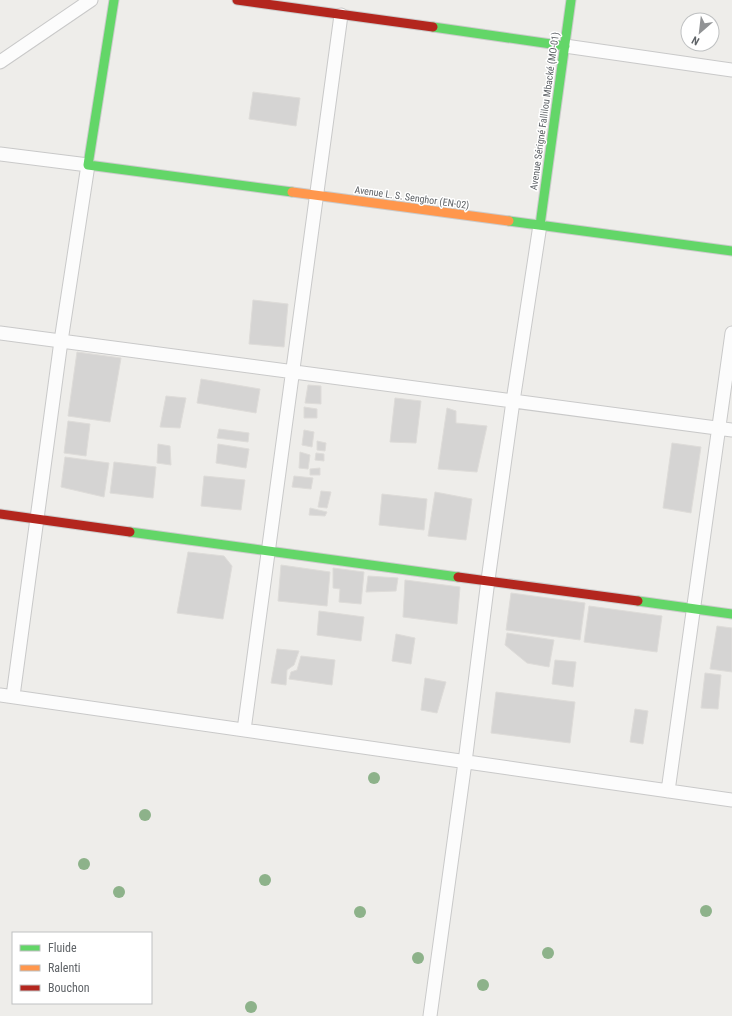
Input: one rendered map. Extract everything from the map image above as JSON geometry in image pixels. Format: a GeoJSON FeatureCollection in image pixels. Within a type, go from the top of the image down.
{"type":"FeatureCollection","features":[{"type":"Feature","properties":{"kind":"main road"},"geometry":{"type":"LineString","coordinates":[[88,165],[114,0]]}},
{"type":"Feature","properties":{"kind":"main road"},"geometry":{"type":"LineString","coordinates":[[237,0],[565,46]]}},
{"type":"Feature","properties":{"kind":"main road","name":"Avenue Sérigné Fallilou Mbacké (MO-01)"},"geometry":{"type":"LineString","coordinates":[[540,225],[571,0]]}},
{"type":"Feature","properties":{"kind":"main road","name":"Avenue L. S. Senghor (EN-02)"},"geometry":{"type":"LineString","coordinates":[[88,165],[732,251]]}},
{"type":"Feature","properties":{"kind":"main road"},"geometry":{"type":"LineString","coordinates":[[0,514],[732,614]]}},
{"type":"Feature","properties":{"kind":"street"},"geometry":{"type":"LineString","coordinates":[[0,62],[91,0]]}},
{"type":"Feature","properties":{"kind":"street"},"geometry":{"type":"LineString","coordinates":[[244,730],[341,15]]}},
{"type":"Feature","properties":{"kind":"street"},"geometry":{"type":"LineString","coordinates":[[565,46],[732,70]]}},
{"type":"Feature","properties":{"kind":"street"},"geometry":{"type":"LineString","coordinates":[[0,154],[88,165],[61,341],[37,519],[6,696],[732,800]]}},
{"type":"Feature","properties":{"kind":"street"},"geometry":{"type":"LineString","coordinates":[[430,1016],[465,762],[488,580],[513,401],[540,225]]}},
{"type":"Feature","properties":{"kind":"street"},"geometry":{"type":"LineString","coordinates":[[0,333],[732,430]]}},
{"type":"Feature","properties":{"kind":"street"},"geometry":{"type":"LineString","coordinates":[[668,791],[732,333]]}},
{"type":"Feature","properties":{"kind":"building"},"geometry":{"type":"Polygon","coordinates":[[[253,92],[300,98],[296,126],[249,119],[253,92]]]}},
{"type":"Feature","properties":{"kind":"building"},"geometry":{"type":"Polygon","coordinates":[[[253,300],[288,304],[284,347],[249,344],[253,300]]]}},
{"type":"Feature","properties":{"kind":"building"},"geometry":{"type":"Polygon","coordinates":[[[77,352],[121,358],[110,422],[68,416],[77,352]]]}},
{"type":"Feature","properties":{"kind":"building"},"geometry":{"type":"Polygon","coordinates":[[[201,379],[260,389],[256,413],[197,403],[201,379]]]}},
{"type":"Feature","properties":{"kind":"building"},"geometry":{"type":"Polygon","coordinates":[[[308,385],[321,386],[321,404],[305,403],[308,385]]]}},
{"type":"Feature","properties":{"kind":"building"},"geometry":{"type":"Polygon","coordinates":[[[166,396],[186,398],[180,428],[160,427],[166,396]]]}},
{"type":"Feature","properties":{"kind":"building"},"geometry":{"type":"Polygon","coordinates":[[[395,398],[421,401],[416,443],[390,442],[395,398]]]}},
{"type":"Feature","properties":{"kind":"building"},"geometry":{"type":"Polygon","coordinates":[[[304,407],[317,409],[317,418],[304,418],[304,407]]]}},
{"type":"Feature","properties":{"kind":"building"},"geometry":{"type":"Polygon","coordinates":[[[447,408],[456,411],[456,423],[487,426],[477,472],[438,469],[447,408]]]}},
{"type":"Feature","properties":{"kind":"building"},"geometry":{"type":"Polygon","coordinates":[[[68,421],[90,424],[86,456],[64,453],[68,421]]]}},
{"type":"Feature","properties":{"kind":"building"},"geometry":{"type":"Polygon","coordinates":[[[219,429],[249,433],[248,442],[217,438],[219,429]]]}},
{"type":"Feature","properties":{"kind":"building"},"geometry":{"type":"Polygon","coordinates":[[[304,430],[314,432],[312,447],[302,445],[304,430]]]}},
{"type":"Feature","properties":{"kind":"building"},"geometry":{"type":"Polygon","coordinates":[[[317,441],[326,443],[325,451],[317,450],[317,441]]]}},
{"type":"Feature","properties":{"kind":"building"},"geometry":{"type":"Polygon","coordinates":[[[672,443],[701,447],[691,513],[663,508],[672,443]]]}},
{"type":"Feature","properties":{"kind":"building"},"geometry":{"type":"Polygon","coordinates":[[[158,444],[170,446],[171,465],[157,463],[158,444]]]}},
{"type":"Feature","properties":{"kind":"building"},"geometry":{"type":"Polygon","coordinates":[[[218,444],[249,449],[246,468],[216,463],[218,444]]]}},
{"type":"Feature","properties":{"kind":"building"},"geometry":{"type":"Polygon","coordinates":[[[300,452],[310,455],[308,469],[299,468],[300,452]]]}},
{"type":"Feature","properties":{"kind":"building"},"geometry":{"type":"Polygon","coordinates":[[[316,453],[324,454],[324,461],[315,460],[316,453]]]}},
{"type":"Feature","properties":{"kind":"building"},"geometry":{"type":"Polygon","coordinates":[[[65,457],[109,463],[104,497],[61,487],[65,457]]]}},
{"type":"Feature","properties":{"kind":"building"},"geometry":{"type":"Polygon","coordinates":[[[114,462],[156,467],[153,498],[110,493],[114,462]]]}},
{"type":"Feature","properties":{"kind":"building"},"geometry":{"type":"Polygon","coordinates":[[[320,468],[320,475],[310,475],[310,469],[320,468]]]}},
{"type":"Feature","properties":{"kind":"building"},"geometry":{"type":"Polygon","coordinates":[[[204,476],[245,480],[241,510],[201,506],[204,476]]]}},
{"type":"Feature","properties":{"kind":"building"},"geometry":{"type":"Polygon","coordinates":[[[294,476],[313,478],[311,489],[292,487],[294,476]]]}},
{"type":"Feature","properties":{"kind":"building"},"geometry":{"type":"Polygon","coordinates":[[[321,491],[331,492],[327,508],[318,507],[321,491]]]}},
{"type":"Feature","properties":{"kind":"building"},"geometry":{"type":"Polygon","coordinates":[[[435,492],[472,499],[466,540],[428,536],[435,492]]]}},
{"type":"Feature","properties":{"kind":"building"},"geometry":{"type":"Polygon","coordinates":[[[382,494],[427,499],[424,530],[379,525],[382,494]]]}},
{"type":"Feature","properties":{"kind":"building"},"geometry":{"type":"Polygon","coordinates":[[[310,508],[327,512],[325,516],[309,515],[310,508]]]}},
{"type":"Feature","properties":{"kind":"building"},"geometry":{"type":"Polygon","coordinates":[[[188,552],[224,556],[232,566],[223,619],[177,613],[188,552]]]}},
{"type":"Feature","properties":{"kind":"building"},"geometry":{"type":"Polygon","coordinates":[[[281,565],[330,572],[327,606],[278,601],[281,565]]]}},
{"type":"Feature","properties":{"kind":"building"},"geometry":{"type":"Polygon","coordinates":[[[333,568],[364,572],[361,604],[339,602],[340,589],[333,588],[333,568]]]}},
{"type":"Feature","properties":{"kind":"building"},"geometry":{"type":"Polygon","coordinates":[[[368,576],[398,578],[396,591],[366,592],[368,576]]]}},
{"type":"Feature","properties":{"kind":"building"},"geometry":{"type":"Polygon","coordinates":[[[405,580],[460,587],[457,624],[403,617],[405,580]]]}},
{"type":"Feature","properties":{"kind":"building"},"geometry":{"type":"Polygon","coordinates":[[[511,593],[585,603],[580,640],[506,630],[511,593]]]}},
{"type":"Feature","properties":{"kind":"building"},"geometry":{"type":"Polygon","coordinates":[[[589,606],[662,616],[657,652],[584,642],[589,606]]]}},
{"type":"Feature","properties":{"kind":"building"},"geometry":{"type":"Polygon","coordinates":[[[319,611],[364,617],[361,641],[317,635],[319,611]]]}},
{"type":"Feature","properties":{"kind":"building"},"geometry":{"type":"Polygon","coordinates":[[[717,626],[732,628],[732,672],[710,669],[717,626]]]}},
{"type":"Feature","properties":{"kind":"building"},"geometry":{"type":"Polygon","coordinates":[[[507,633],[554,640],[549,667],[527,663],[505,645],[507,633]]]}},
{"type":"Feature","properties":{"kind":"building"},"geometry":{"type":"Polygon","coordinates":[[[396,634],[415,638],[411,664],[392,661],[396,634]]]}},
{"type":"Feature","properties":{"kind":"building"},"geometry":{"type":"Polygon","coordinates":[[[277,649],[299,651],[294,665],[287,670],[286,685],[271,683],[277,649]]]}},
{"type":"Feature","properties":{"kind":"building"},"geometry":{"type":"Polygon","coordinates":[[[301,656],[335,660],[332,685],[289,679],[291,672],[297,670],[301,656]]]}},
{"type":"Feature","properties":{"kind":"building"},"geometry":{"type":"Polygon","coordinates":[[[555,660],[576,662],[573,687],[552,684],[555,660]]]}},
{"type":"Feature","properties":{"kind":"building"},"geometry":{"type":"Polygon","coordinates":[[[705,673],[721,675],[718,709],[701,708],[705,673]]]}},
{"type":"Feature","properties":{"kind":"building"},"geometry":{"type":"Polygon","coordinates":[[[425,678],[446,682],[437,713],[421,710],[425,678]]]}},
{"type":"Feature","properties":{"kind":"building"},"geometry":{"type":"Polygon","coordinates":[[[496,692],[575,702],[570,743],[491,733],[496,692]]]}},
{"type":"Feature","properties":{"kind":"building"},"geometry":{"type":"Polygon","coordinates":[[[635,709],[648,711],[643,744],[630,742],[635,709]]]}},
{"type":"Feature","properties":{"kind":"traffic: fast"},"geometry":{"type":"LineString","coordinates":[[114,0],[88,165],[292,192]]}},
{"type":"Feature","properties":{"kind":"traffic: fast"},"geometry":{"type":"LineString","coordinates":[[540,225],[571,0]]}},
{"type":"Feature","properties":{"kind":"traffic: fast"},"geometry":{"type":"LineString","coordinates":[[433,27],[565,46]]}},
{"type":"Feature","properties":{"kind":"traffic: fast"},"geometry":{"type":"LineString","coordinates":[[509,221],[732,251]]}},
{"type":"Feature","properties":{"kind":"traffic: fast"},"geometry":{"type":"LineString","coordinates":[[130,532],[458,577]]}},
{"type":"Feature","properties":{"kind":"traffic: fast"},"geometry":{"type":"LineString","coordinates":[[638,601],[732,614]]}},
{"type":"Feature","properties":{"kind":"traffic: slow"},"geometry":{"type":"LineString","coordinates":[[292,192],[509,221]]}},
{"type":"Feature","properties":{"kind":"traffic: jam"},"geometry":{"type":"LineString","coordinates":[[237,0],[433,27]]}},
{"type":"Feature","properties":{"kind":"traffic: jam"},"geometry":{"type":"LineString","coordinates":[[0,514],[130,532]]}},
{"type":"Feature","properties":{"kind":"traffic: jam"},"geometry":{"type":"LineString","coordinates":[[458,577],[638,601]]}}]}
